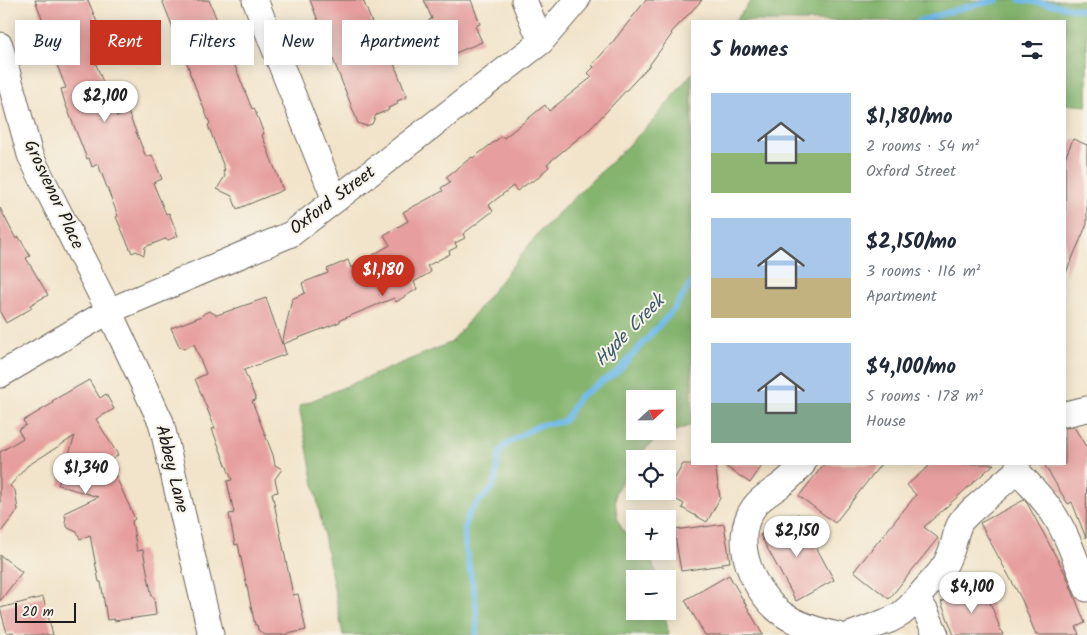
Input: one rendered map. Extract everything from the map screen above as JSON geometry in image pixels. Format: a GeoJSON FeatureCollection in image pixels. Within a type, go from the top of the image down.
{"type":"FeatureCollection","features":[{"type":"Feature","properties":{"kind":"street"},"geometry":{"type":"LineString","coordinates":[[255,0],[335,200]]}},
{"type":"Feature","properties":{"kind":"street"},"geometry":{"type":"LineString","coordinates":[[524,0],[541,42]]}},
{"type":"Feature","properties":{"kind":"street","name":"Oxford Street"},"geometry":{"type":"LineString","coordinates":[[0,375],[109,310],[291,234],[541,42],[577,0]]}},
{"type":"Feature","properties":{"kind":"street","name":"Grosvenor Place"},"geometry":{"type":"LineString","coordinates":[[0,45],[30,155],[109,310]]}},
{"type":"Feature","properties":{"kind":"street","name":"Abbey Lane"},"geometry":{"type":"LineString","coordinates":[[109,310],[161,422],[211,635]]}},
{"type":"Feature","properties":{"kind":"street"},"geometry":{"type":"LineString","coordinates":[[1066,414],[1087,408]]}},
{"type":"Feature","properties":{"kind":"street"},"geometry":{"type":"LineString","coordinates":[[802,465],[793,475],[754,507],[746,527],[745,553],[748,567],[761,592],[783,614],[796,621],[838,635]]}},
{"type":"Feature","properties":{"kind":"street"},"geometry":{"type":"LineString","coordinates":[[850,635],[896,617],[906,610],[946,563],[961,521],[1018,468],[1058,522],[1087,589]]}},
{"type":"Feature","properties":{"kind":"street"},"geometry":{"type":"LineString","coordinates":[[916,600],[925,610],[936,635]]}},
{"type":"Feature","properties":{"kind":"green space"},"geometry":{"type":"Polygon","coordinates":[[[752,0],[1087,0],[1087,106],[1066,104],[1066,20],[736,20],[752,0]]]}},
{"type":"Feature","properties":{"kind":"green space"},"geometry":{"type":"Polygon","coordinates":[[[691,74],[691,425],[676,431],[676,390],[626,390],[626,440],[655,440],[644,450],[626,450],[626,474],[615,493],[618,521],[626,533],[626,560],[651,560],[655,570],[626,570],[626,620],[666,620],[669,635],[343,635],[299,406],[452,342],[541,230],[652,122],[691,74]]]}},
{"type":"Feature","properties":{"kind":"building"},"geometry":{"type":"Polygon","coordinates":[[[35,0],[88,0],[96,20],[90,20],[90,65],[96,65],[117,117],[128,112],[146,157],[152,155],[162,179],[153,183],[166,214],[169,213],[178,236],[145,247],[144,255],[136,251],[132,253],[116,217],[118,216],[98,164],[92,167],[89,158],[87,159],[61,89],[66,88],[57,65],[80,65],[80,20],[43,20],[35,0]]]}},
{"type":"Feature","properties":{"kind":"building"},"geometry":{"type":"Polygon","coordinates":[[[162,0],[209,0],[217,20],[171,20],[171,23],[162,0]]]}},
{"type":"Feature","properties":{"kind":"building"},"geometry":{"type":"Polygon","coordinates":[[[310,0],[363,0],[371,20],[342,20],[342,65],[395,65],[407,97],[397,101],[398,104],[388,108],[389,110],[376,115],[372,124],[366,126],[358,123],[332,56],[332,20],[318,20],[310,0]]]}},
{"type":"Feature","properties":{"kind":"building"},"geometry":{"type":"Polygon","coordinates":[[[424,0],[471,0],[480,24],[475,26],[482,42],[458,52],[458,20],[429,20],[432,19],[424,0]]]}},
{"type":"Feature","properties":{"kind":"building"},"geometry":{"type":"Polygon","coordinates":[[[646,0],[702,0],[671,33],[648,67],[591,128],[547,164],[549,167],[541,176],[517,191],[513,186],[489,205],[493,211],[463,234],[465,238],[455,243],[457,247],[449,251],[450,254],[427,266],[431,272],[414,282],[417,289],[396,302],[394,298],[283,344],[286,354],[244,370],[256,400],[252,401],[275,465],[282,469],[275,479],[278,492],[272,493],[293,595],[298,594],[306,630],[283,635],[265,635],[255,625],[238,544],[235,545],[229,514],[234,513],[227,481],[232,480],[212,429],[215,428],[195,379],[206,374],[194,344],[183,349],[182,347],[180,348],[171,328],[202,316],[209,311],[217,315],[266,298],[282,344],[292,299],[305,293],[302,283],[328,273],[327,269],[348,260],[351,268],[390,245],[384,235],[408,221],[403,212],[443,191],[441,188],[450,182],[446,177],[472,157],[502,136],[504,138],[545,105],[549,111],[592,77],[588,73],[594,67],[592,65],[646,0]]]}},
{"type":"Feature","properties":{"kind":"building"},"geometry":{"type":"Polygon","coordinates":[[[188,65],[235,65],[252,109],[254,108],[283,190],[237,209],[232,196],[217,189],[225,176],[223,171],[225,170],[188,65]]]}},
{"type":"Feature","properties":{"kind":"building"},"geometry":{"type":"Polygon","coordinates":[[[1073,139],[1087,145],[1087,224],[1066,273],[1066,156],[1073,139]]]}},
{"type":"Feature","properties":{"kind":"building"},"geometry":{"type":"Polygon","coordinates":[[[0,208],[16,239],[19,237],[30,256],[26,258],[48,295],[30,305],[32,308],[6,323],[0,312],[0,208]]]}},
{"type":"Feature","properties":{"kind":"building"},"geometry":{"type":"Polygon","coordinates":[[[89,380],[100,398],[106,394],[114,409],[96,419],[118,455],[111,460],[117,470],[114,472],[135,519],[132,521],[137,551],[143,550],[152,597],[154,597],[156,615],[114,621],[115,619],[107,620],[101,582],[99,582],[90,535],[80,539],[77,532],[68,528],[64,513],[98,497],[58,485],[75,436],[27,466],[10,486],[15,490],[18,510],[0,533],[0,452],[23,438],[18,430],[26,425],[23,421],[53,403],[52,401],[89,380]]]}},
{"type":"Feature","properties":{"kind":"building"},"geometry":{"type":"Polygon","coordinates":[[[1074,427],[1087,448],[1086,538],[1072,502],[1068,504],[1045,465],[1066,465],[1066,428],[1074,427]]]}},
{"type":"Feature","properties":{"kind":"building"},"geometry":{"type":"Polygon","coordinates":[[[683,464],[715,465],[720,498],[707,522],[682,508],[684,504],[676,500],[676,476],[683,464]]]}},
{"type":"Feature","properties":{"kind":"building"},"geometry":{"type":"Polygon","coordinates":[[[723,465],[762,465],[750,483],[723,465]]]}},
{"type":"Feature","properties":{"kind":"building"},"geometry":{"type":"Polygon","coordinates":[[[823,465],[880,465],[835,523],[799,496],[823,465]]]}},
{"type":"Feature","properties":{"kind":"building"},"geometry":{"type":"Polygon","coordinates":[[[930,465],[993,465],[924,527],[938,538],[889,599],[854,571],[916,495],[907,485],[930,465]]]}},
{"type":"Feature","properties":{"kind":"building"},"geometry":{"type":"Polygon","coordinates":[[[1024,500],[1066,575],[1085,623],[1076,627],[1079,635],[1036,635],[1022,600],[980,523],[1024,500]]]}},
{"type":"Feature","properties":{"kind":"building"},"geometry":{"type":"Polygon","coordinates":[[[798,514],[834,580],[796,601],[760,535],[798,514]]]}},
{"type":"Feature","properties":{"kind":"building"},"geometry":{"type":"Polygon","coordinates":[[[724,524],[730,562],[722,563],[723,565],[681,571],[676,530],[724,524]]]}},
{"type":"Feature","properties":{"kind":"building"},"geometry":{"type":"Polygon","coordinates":[[[0,555],[22,572],[0,601],[0,555]]]}},
{"type":"Feature","properties":{"kind":"building"},"geometry":{"type":"Polygon","coordinates":[[[729,575],[763,635],[705,635],[685,600],[729,575]]]}},
{"type":"Feature","properties":{"kind":"building"},"geometry":{"type":"Polygon","coordinates":[[[983,585],[1003,635],[954,635],[941,602],[983,585]]]}},
{"type":"Feature","properties":{"kind":"building"},"geometry":{"type":"Polygon","coordinates":[[[43,597],[53,635],[14,635],[13,632],[7,633],[0,608],[43,597]]]}},
{"type":"Feature","properties":{"kind":"waterway","name":"Hyde Creek"},"geometry":{"type":"LineString","coordinates":[[922,20],[998,0]]}},
{"type":"Feature","properties":{"kind":"waterway","name":"Hyde Creek"},"geometry":{"type":"LineString","coordinates":[[1020,0],[1087,11]]}},
{"type":"Feature","properties":{"kind":"waterway","name":"Hyde Creek"},"geometry":{"type":"LineString","coordinates":[[476,635],[476,611],[465,544],[465,524],[469,513],[487,494],[495,482],[498,457],[502,449],[535,428],[563,421],[580,396],[617,372],[674,309],[691,284]]}}]}
